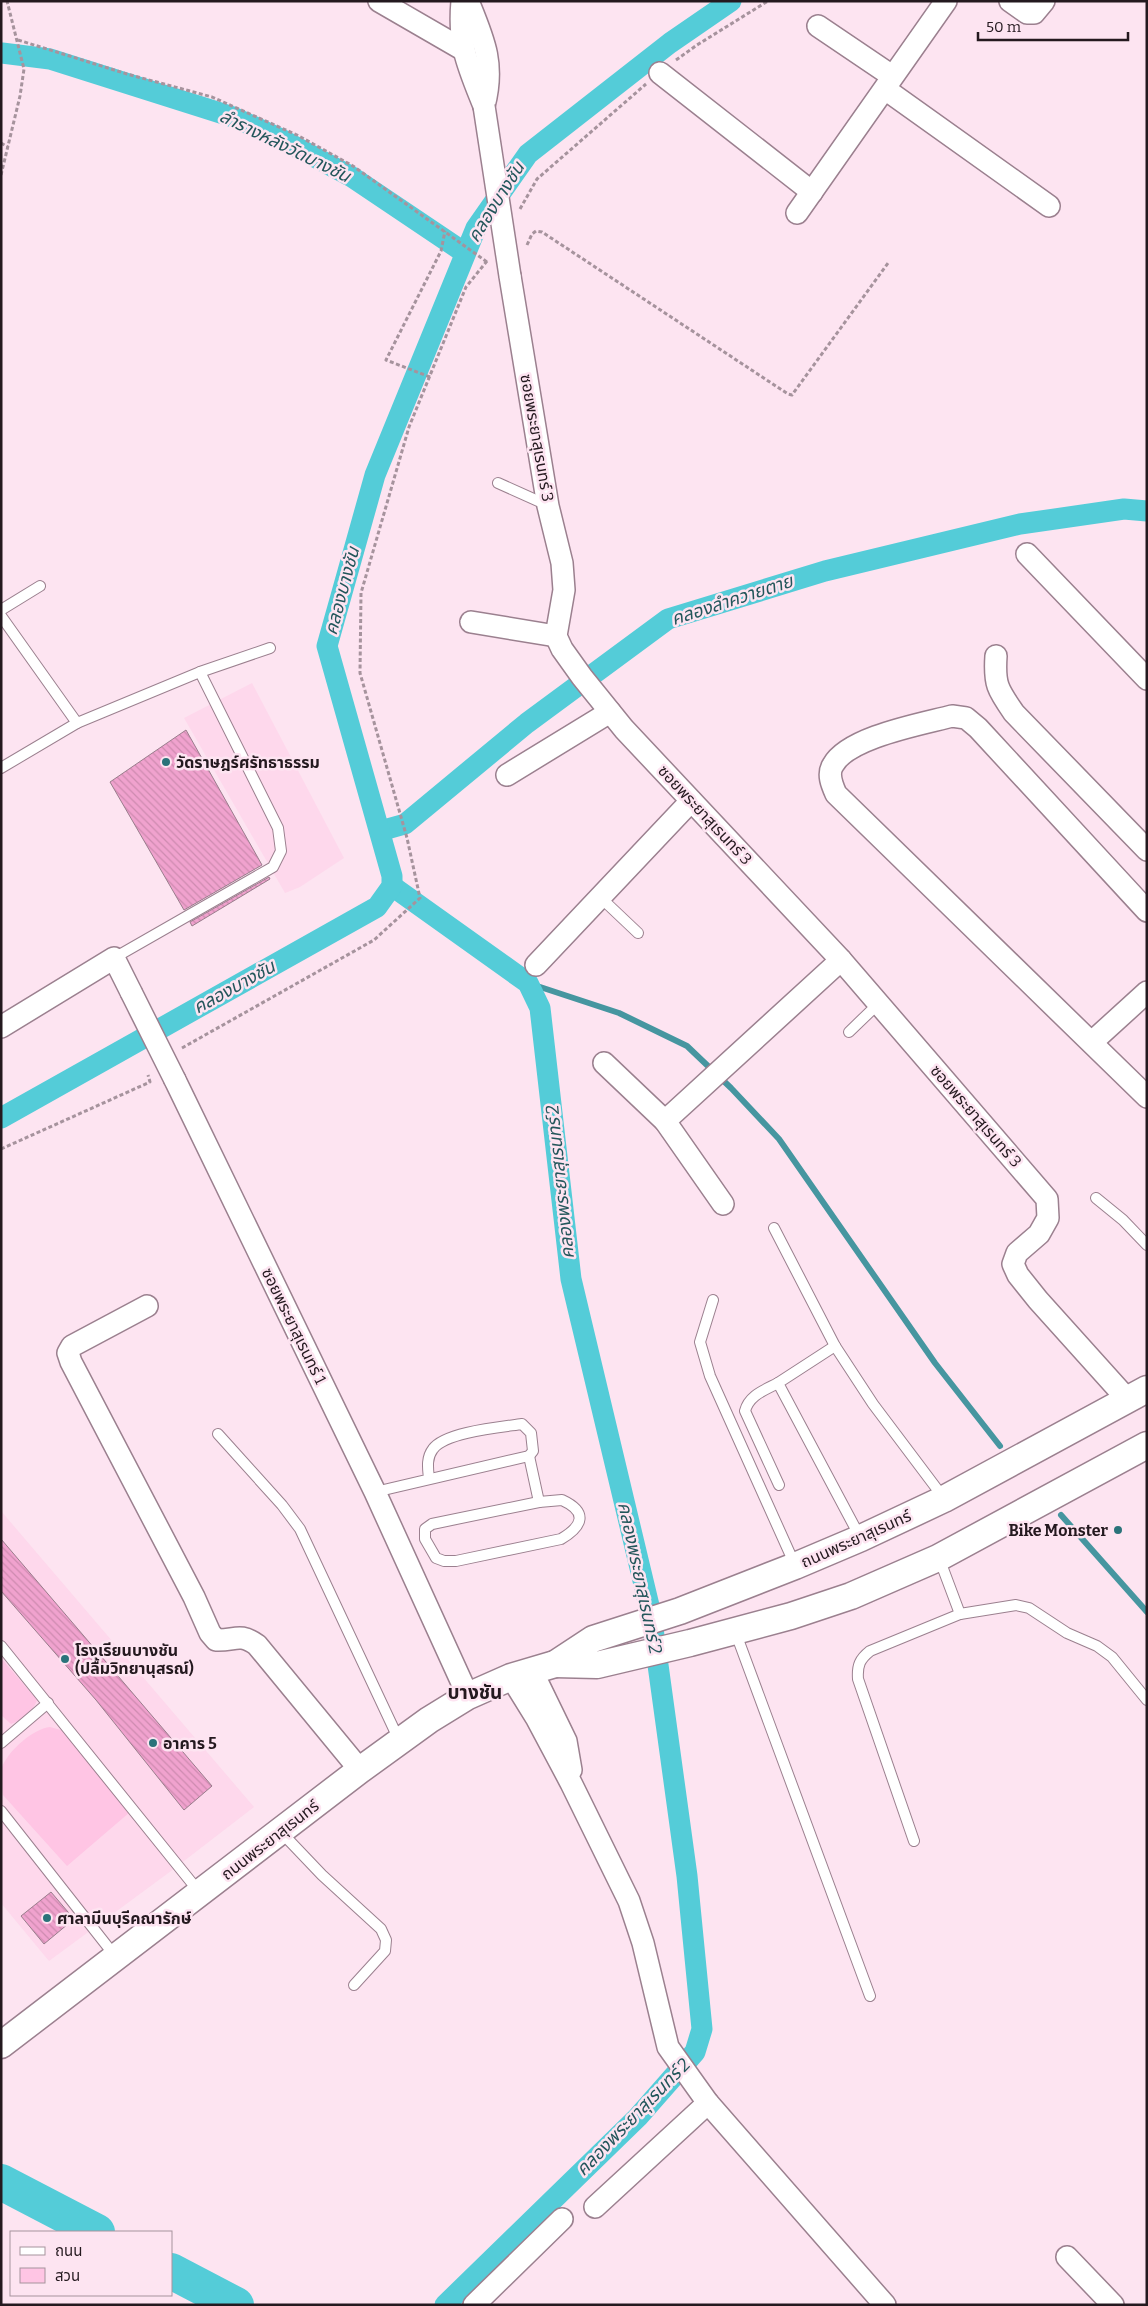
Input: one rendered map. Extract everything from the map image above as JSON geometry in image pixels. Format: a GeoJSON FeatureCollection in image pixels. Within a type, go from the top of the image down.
{"type":"FeatureCollection","features":[{"type":"Feature","properties":{"kind":"street"},"geometry":{"type":"LineString","coordinates":[[379,1],[462,49]]}},
{"type":"Feature","properties":{"kind":"street"},"geometry":{"type":"LineString","coordinates":[[462,1],[460,27],[462,49],[484,106]]}},
{"type":"Feature","properties":{"kind":"street"},"geometry":{"type":"LineString","coordinates":[[468,1],[480,31],[488,60],[490,85],[484,106]]}},
{"type":"Feature","properties":{"kind":"street"},"geometry":{"type":"LineString","coordinates":[[797,213],[946,1]]}},
{"type":"Feature","properties":{"kind":"street"},"geometry":{"type":"LineString","coordinates":[[1010,1],[1027,13],[1034,13],[1044,1]]}},
{"type":"Feature","properties":{"kind":"street"},"geometry":{"type":"LineString","coordinates":[[818,26],[1048,206]]}},
{"type":"Feature","properties":{"kind":"street"},"geometry":{"type":"LineString","coordinates":[[660,72],[812,192]]}},
{"type":"Feature","properties":{"kind":"street","name":"ซอยพระยาสุเรนทร์ 3"},"geometry":{"type":"LineString","coordinates":[[484,106],[503,265],[548,506],[562,563],[564,590],[559,642],[606,708],[841,960],[1047,1199],[1048,1218],[1039,1234],[1017,1253],[1013,1264],[1018,1276],[1038,1300],[1137,1394]]}},
{"type":"Feature","properties":{"kind":"street"},"geometry":{"type":"LineString","coordinates":[[1028,554],[1147,680]]}},
{"type":"Feature","properties":{"kind":"street"},"geometry":{"type":"LineString","coordinates":[[471,622],[559,642]]}},
{"type":"Feature","properties":{"kind":"street"},"geometry":{"type":"LineString","coordinates":[[996,656],[994,678],[1000,692],[1014,713],[1147,850]]}},
{"type":"Feature","properties":{"kind":"street"},"geometry":{"type":"LineString","coordinates":[[507,775],[606,708]]}},
{"type":"Feature","properties":{"kind":"street"},"geometry":{"type":"LineString","coordinates":[[1147,911],[978,728],[966,718],[952,716],[862,741],[844,752],[832,766],[830,780],[836,794],[1147,1097]]}},
{"type":"Feature","properties":{"kind":"street"},"geometry":{"type":"LineString","coordinates":[[536,965],[691,801]]}},
{"type":"Feature","properties":{"kind":"street"},"geometry":{"type":"LineString","coordinates":[[1,1027],[114,958]]}},
{"type":"Feature","properties":{"kind":"street","name":"ซอยพระยาสุเรนทร์ 1"},"geometry":{"type":"LineString","coordinates":[[114,958],[375,1492],[468,1696]]}},
{"type":"Feature","properties":{"kind":"street"},"geometry":{"type":"LineString","coordinates":[[664,1121],[841,960]]}},
{"type":"Feature","properties":{"kind":"street"},"geometry":{"type":"LineString","coordinates":[[1092,1042],[1147,992]]}},
{"type":"Feature","properties":{"kind":"street"},"geometry":{"type":"LineString","coordinates":[[604,1063],[664,1121],[723,1204]]}},
{"type":"Feature","properties":{"kind":"street"},"geometry":{"type":"LineString","coordinates":[[147,1306],[72,1346],[68,1353],[71,1362],[194,1597],[210,1633],[216,1640],[238,1636],[247,1638],[257,1645],[360,1770]]}},
{"type":"Feature","properties":{"kind":"street","name":"ถนนพระยาสุเรนทร์"},"geometry":{"type":"LineString","coordinates":[[1,2045],[201,1894],[360,1770],[429,1720],[468,1696],[533,1670],[593,1639],[680,1611],[861,1538],[944,1499],[1137,1394]]}},
{"type":"Feature","properties":{"kind":"street","name":"ถนนพระยาสุเรนทร์"},"geometry":{"type":"LineString","coordinates":[[533,1670],[597,1665],[791,1616],[851,1596],[938,1558],[1147,1445]]}},
{"type":"Feature","properties":{"kind":"street"},"geometry":{"type":"LineString","coordinates":[[533,1670],[566,1741],[571,1767],[571,1783],[629,1902],[643,1943],[668,2047],[708,2103],[885,2305]]}},
{"type":"Feature","properties":{"kind":"street"},"geometry":{"type":"LineString","coordinates":[[595,2207],[708,2103]]}},
{"type":"Feature","properties":{"kind":"street"},"geometry":{"type":"LineString","coordinates":[[474,2305],[562,2219]]}},
{"type":"Feature","properties":{"kind":"street"},"geometry":{"type":"LineString","coordinates":[[1067,2257],[1113,2305]]}},
{"type":"Feature","properties":{"kind":"lane"},"geometry":{"type":"LineString","coordinates":[[498,483],[548,506]]}},
{"type":"Feature","properties":{"kind":"lane"},"geometry":{"type":"LineString","coordinates":[[1,610],[40,586]]}},
{"type":"Feature","properties":{"kind":"lane"},"geometry":{"type":"LineString","coordinates":[[1,616],[77,723]]}},
{"type":"Feature","properties":{"kind":"lane"},"geometry":{"type":"LineString","coordinates":[[1,768],[77,723],[200,672],[270,648]]}},
{"type":"Feature","properties":{"kind":"lane"},"geometry":{"type":"LineString","coordinates":[[114,958],[273,867],[281,851],[278,828],[200,672]]}},
{"type":"Feature","properties":{"kind":"lane"},"geometry":{"type":"LineString","coordinates":[[600,897],[638,933]]}},
{"type":"Feature","properties":{"kind":"lane"},"geometry":{"type":"LineString","coordinates":[[849,1032],[879,1004]]}},
{"type":"Feature","properties":{"kind":"lane"},"geometry":{"type":"LineString","coordinates":[[1096,1198],[1123,1220],[1147,1245]]}},
{"type":"Feature","properties":{"kind":"lane"},"geometry":{"type":"LineString","coordinates":[[774,1228],[835,1346],[873,1404],[944,1499]]}},
{"type":"Feature","properties":{"kind":"lane"},"geometry":{"type":"LineString","coordinates":[[713,1300],[700,1342],[702,1352],[710,1376],[795,1566]]}},
{"type":"Feature","properties":{"kind":"lane"},"geometry":{"type":"LineString","coordinates":[[779,1485],[745,1411],[747,1404],[752,1398],[835,1346]]}},
{"type":"Feature","properties":{"kind":"lane"},"geometry":{"type":"LineString","coordinates":[[778,1383],[861,1538]]}},
{"type":"Feature","properties":{"kind":"lane"},"geometry":{"type":"LineString","coordinates":[[375,1492],[529,1456],[533,1450],[531,1433],[522,1424],[457,1436],[439,1442],[432,1449],[428,1460],[429,1479]]}},
{"type":"Feature","properties":{"kind":"lane"},"geometry":{"type":"LineString","coordinates":[[218,1434],[300,1529],[400,1741]]}},
{"type":"Feature","properties":{"kind":"lane"},"geometry":{"type":"LineString","coordinates":[[529,1456],[539,1502]]}},
{"type":"Feature","properties":{"kind":"lane"},"geometry":{"type":"LineString","coordinates":[[562,1500],[574,1506],[580,1514],[580,1523],[574,1531],[561,1539],[456,1561],[444,1561],[436,1558],[426,1539],[426,1529],[432,1524],[539,1502],[562,1500]]}},
{"type":"Feature","properties":{"kind":"lane"},"geometry":{"type":"LineString","coordinates":[[938,1558],[960,1614]]}},
{"type":"Feature","properties":{"kind":"lane"},"geometry":{"type":"LineString","coordinates":[[914,1841],[858,1679],[857,1666],[861,1658],[870,1650],[960,1614],[1016,1605],[1028,1608],[1067,1633],[1096,1646],[1112,1657],[1147,1700]]}},
{"type":"Feature","properties":{"kind":"lane"},"geometry":{"type":"LineString","coordinates":[[734,1630],[870,1996]]}},
{"type":"Feature","properties":{"kind":"lane"},"geometry":{"type":"LineString","coordinates":[[1,1646],[201,1894]]}},
{"type":"Feature","properties":{"kind":"lane"},"geometry":{"type":"LineString","coordinates":[[2,1742],[48,1702]]}},
{"type":"Feature","properties":{"kind":"lane"},"geometry":{"type":"LineString","coordinates":[[1,1812],[116,1957]]}},
{"type":"Feature","properties":{"kind":"lane"},"geometry":{"type":"LineString","coordinates":[[281,1832],[322,1875],[380,1929],[386,1940],[384,1950],[354,1985]]}},
{"type":"Feature","properties":{"kind":"path"},"geometry":{"type":"LineString","coordinates":[[519,210],[538,179],[660,72],[697,45],[768,1]]}},
{"type":"Feature","properties":{"kind":"path"},"geometry":{"type":"LineString","coordinates":[[1,174],[24,70],[18,40],[6,2]]}},
{"type":"Feature","properties":{"kind":"path"},"geometry":{"type":"LineString","coordinates":[[18,40],[221,100],[297,135],[353,166],[493,266],[503,265]]}},
{"type":"Feature","properties":{"kind":"path"},"geometry":{"type":"LineString","coordinates":[[1,144],[8,147]]}},
{"type":"Feature","properties":{"kind":"path"},"geometry":{"type":"LineString","coordinates":[[430,377],[386,360],[441,251],[445,231]]}},
{"type":"Feature","properties":{"kind":"path"},"geometry":{"type":"LineString","coordinates":[[180,1048],[374,940],[420,898],[399,808],[360,673],[362,593],[406,435],[466,287],[503,265],[536,231],[542,232],[792,395],[888,263]]}},
{"type":"Feature","properties":{"kind":"path"},"geometry":{"type":"LineString","coordinates":[[1,1149],[47,1130],[150,1082],[147,1067]]}},
{"type":"Feature","properties":{"kind":"shaded area"},"geometry":{"type":"Polygon","coordinates":[[[252,683],[344,858],[300,887],[285,893],[184,718],[252,683]]]}},
{"type":"Feature","properties":{"kind":"shaded area","name":"โรงเรียนบางชัน (ปลื้มวิทยานุสรณ์)"},"geometry":{"type":"Polygon","coordinates":[[[1,1511],[254,1807],[49,1961],[1,1903],[1,1511]]]}},
{"type":"Feature","properties":{"kind":"green space"},"geometry":{"type":"Polygon","coordinates":[[[1,1658],[37,1700],[33,1708],[26,1715],[11,1724],[1,1715],[1,1658]]]}},
{"type":"Feature","properties":{"kind":"green space"},"geometry":{"type":"Polygon","coordinates":[[[50,1727],[61,1730],[130,1812],[67,1866],[3,1795],[2,1788],[2,1767],[5,1760],[22,1741],[36,1732],[50,1727]]]}},
{"type":"Feature","properties":{"kind":"building"},"geometry":{"type":"Polygon","coordinates":[[[186,730],[262,865],[184,910],[110,782],[186,730]]]}},
{"type":"Feature","properties":{"kind":"building"},"geometry":{"type":"Polygon","coordinates":[[[269,877],[270,879],[192,926],[190,922],[269,877]]]}},
{"type":"Feature","properties":{"kind":"building"},"geometry":{"type":"Polygon","coordinates":[[[1,1539],[212,1786],[184,1810],[96,1700],[1,1591],[1,1539]]]}},
{"type":"Feature","properties":{"kind":"building","name":"ศาลามีนบุรีคณารักษ์"},"geometry":{"type":"Polygon","coordinates":[[[51,1892],[74,1919],[44,1944],[21,1916],[51,1892]]]}},
{"type":"Feature","properties":{"kind":"waterway","name":"คลองบางชัน"},"geometry":{"type":"LineString","coordinates":[[1,1118],[377,907],[392,886],[392,876],[327,646],[375,475],[476,228],[528,154],[670,43],[731,1]]}},
{"type":"Feature","properties":{"kind":"waterway","name":"ลำรางหลังวัดบางชัน"},"geometry":{"type":"LineString","coordinates":[[2,53],[50,59],[233,117],[281,139],[352,177],[465,253]]}},
{"type":"Feature","properties":{"kind":"waterway","name":"คลองลำควายตาย"},"geometry":{"type":"LineString","coordinates":[[380,831],[405,824],[527,723],[668,619],[825,571],[1020,524],[1124,509],[1147,511]]}},
{"type":"Feature","properties":{"kind":"waterway","name":"คลองพระยาสุเรนทร์ 2"},"geometry":{"type":"LineString","coordinates":[[392,886],[528,983],[540,1008],[571,1279],[651,1614],[687,1876],[702,2029],[695,2052],[638,2117],[445,2305]]}},
{"type":"Feature","properties":{"kind":"waterway"},"geometry":{"type":"LineString","coordinates":[[528,983],[619,1013],[687,1046],[731,1088],[779,1139],[935,1363],[1000,1446]]}},
{"type":"Feature","properties":{"kind":"waterway"},"geometry":{"type":"LineString","coordinates":[[1061,1515],[1147,1612]]}},
{"type":"Feature","properties":{"kind":"waterway"},"geometry":{"type":"LineString","coordinates":[[1,2182],[95,2231]]}},
{"type":"Feature","properties":{"kind":"waterway"},"geometry":{"type":"LineString","coordinates":[[172,2272],[236,2305]]}},
{"type":"Feature","properties":{"kind":"place","name":"วัดราษฎร์ศรัทธาธรรม"},"geometry":{"type":"Point","coordinates":[166,762]}},
{"type":"Feature","properties":{"kind":"place","name":"Bike Monster"},"geometry":{"type":"Point","coordinates":[1118,1530]}},
{"type":"Feature","properties":{"kind":"place","name":"โรงเรียนบางชัน (ปลื้มวิทยานุสรณ์)"},"geometry":{"type":"Point","coordinates":[65,1659]}},
{"type":"Feature","properties":{"kind":"place","name":"อาคาร 5"},"geometry":{"type":"Point","coordinates":[153,1743]}},
{"type":"Feature","properties":{"kind":"place","name":"ศาลามีนบุรีคณารักษ์"},"geometry":{"type":"Point","coordinates":[47,1918]}},
{"type":"Feature","properties":{"kind":"district","name":"บางชัน"},"geometry":{"type":"Point","coordinates":[475,1692]}}]}
